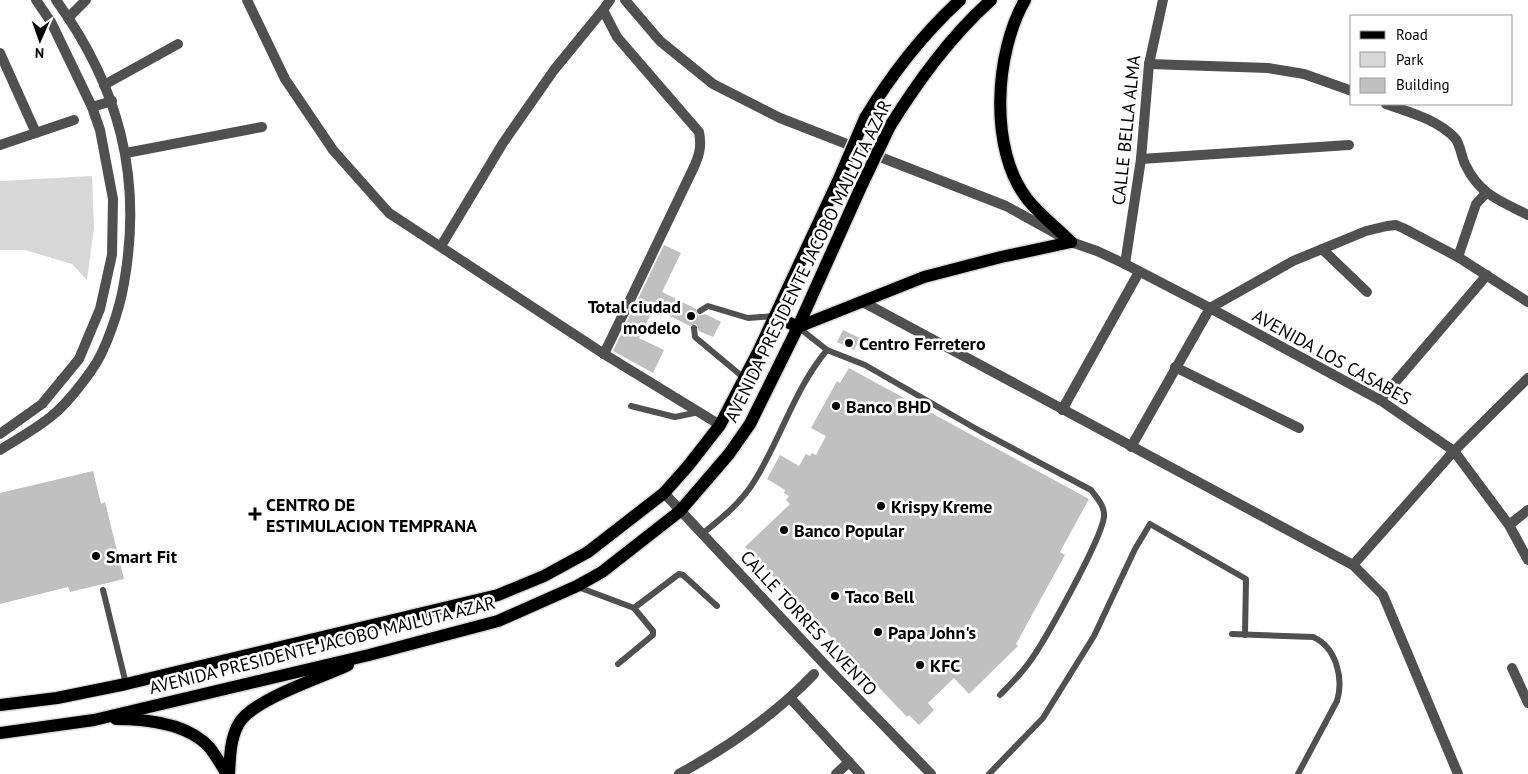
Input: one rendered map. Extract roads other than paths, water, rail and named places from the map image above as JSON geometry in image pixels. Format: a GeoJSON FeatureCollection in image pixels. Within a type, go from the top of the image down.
{"type":"FeatureCollection","features":[{"type":"Feature","properties":{"kind":"main road","name":"AVENIDA PRESIDENTE JACOBO MAJLUTA AZAR"},"geometry":{"type":"LineString","coordinates":[[1,705],[57,698],[126,684],[498,595],[544,576],[588,552],[664,493],[720,425],[775,316],[865,118],[878,97],[933,25],[960,0]]}},
{"type":"Feature","properties":{"kind":"main road","name":"AVENIDA PRESIDENTE JACOBO MAJLUTA AZAR"},"geometry":{"type":"LineString","coordinates":[[0,733],[94,720],[369,655],[498,621],[577,586],[602,572],[680,511],[729,454],[750,424],[798,327],[890,126],[918,82],[948,44],[991,0]]}},
{"type":"Feature","properties":{"kind":"main road"},"geometry":{"type":"LineString","coordinates":[[1025,0],[1010,35],[1004,56],[1001,80],[1002,130],[1011,170],[1027,199],[1071,242]]}},
{"type":"Feature","properties":{"kind":"main road"},"geometry":{"type":"LineString","coordinates":[[775,316],[798,327],[861,301],[956,268],[1071,242]]}},
{"type":"Feature","properties":{"kind":"main road"},"geometry":{"type":"LineString","coordinates":[[228,774],[231,747],[238,724],[254,706],[369,655]]}},
{"type":"Feature","properties":{"kind":"main road"},"geometry":{"type":"LineString","coordinates":[[94,720],[133,719],[190,732],[209,747],[228,774]]}},
{"type":"Feature","properties":{"kind":"street"},"geometry":{"type":"LineString","coordinates":[[0,434],[42,404],[79,358],[100,309],[112,255],[113,199],[100,130],[92,108],[51,22],[36,0]]}},
{"type":"Feature","properties":{"kind":"street"},"geometry":{"type":"LineString","coordinates":[[0,450],[54,414],[92,370],[119,310],[129,247],[131,198],[126,153],[112,101],[68,18],[56,0]]}},
{"type":"Feature","properties":{"kind":"street"},"geometry":{"type":"LineString","coordinates":[[68,18],[86,0]]}},
{"type":"Feature","properties":{"kind":"street"},"geometry":{"type":"LineString","coordinates":[[247,0],[285,79],[333,150],[390,213],[604,354],[720,425]]}},
{"type":"Feature","properties":{"kind":"street"},"geometry":{"type":"LineString","coordinates":[[441,246],[503,143],[554,70],[610,0]]}},
{"type":"Feature","properties":{"kind":"street","name":"AVENIDA LOS CASABES"},"geometry":{"type":"LineString","coordinates":[[625,0],[660,41],[713,84],[780,118],[1006,206],[1071,242],[1125,264],[1210,308],[1380,400],[1454,451],[1509,525],[1528,560]]}},
{"type":"Feature","properties":{"kind":"street","name":"CALLE BELLA ALMA"},"geometry":{"type":"LineString","coordinates":[[1125,264],[1141,159],[1149,64],[1163,0]]}},
{"type":"Feature","properties":{"kind":"street"},"geometry":{"type":"LineString","coordinates":[[603,10],[617,36],[699,132],[701,142],[700,152],[693,169],[604,354]]}},
{"type":"Feature","properties":{"kind":"street"},"geometry":{"type":"LineString","coordinates":[[104,85],[178,44]]}},
{"type":"Feature","properties":{"kind":"street"},"geometry":{"type":"LineString","coordinates":[[0,53],[36,133]]}},
{"type":"Feature","properties":{"kind":"street"},"geometry":{"type":"LineString","coordinates":[[1149,64],[1268,68],[1304,74],[1350,90]]}},
{"type":"Feature","properties":{"kind":"street"},"geometry":{"type":"LineString","coordinates":[[92,108],[112,101]]}},
{"type":"Feature","properties":{"kind":"street"},"geometry":{"type":"LineString","coordinates":[[1389,105],[1429,119],[1442,127],[1457,140],[1464,164],[1474,183],[1486,193],[1528,215]]}},
{"type":"Feature","properties":{"kind":"street"},"geometry":{"type":"LineString","coordinates":[[0,145],[74,120]]}},
{"type":"Feature","properties":{"kind":"street"},"geometry":{"type":"LineString","coordinates":[[126,153],[262,127]]}},
{"type":"Feature","properties":{"kind":"street"},"geometry":{"type":"LineString","coordinates":[[1141,159],[1349,145]]}},
{"type":"Feature","properties":{"kind":"street"},"geometry":{"type":"LineString","coordinates":[[1458,257],[1476,204],[1486,193]]}},
{"type":"Feature","properties":{"kind":"street"},"geometry":{"type":"LineString","coordinates":[[1131,447],[1210,308],[1293,261],[1366,231],[1396,225],[1458,257],[1528,302]]}},
{"type":"Feature","properties":{"kind":"street"},"geometry":{"type":"LineString","coordinates":[[1322,249],[1367,292]]}},
{"type":"Feature","properties":{"kind":"street"},"geometry":{"type":"LineString","coordinates":[[1062,410],[1139,272]]}},
{"type":"Feature","properties":{"kind":"street"},"geometry":{"type":"LineString","coordinates":[[1380,400],[1487,275]]}},
{"type":"Feature","properties":{"kind":"street"},"geometry":{"type":"LineString","coordinates":[[861,301],[1353,564],[1383,595],[1458,774]]}},
{"type":"Feature","properties":{"kind":"street"},"geometry":{"type":"LineString","coordinates":[[1175,367],[1299,428]]}},
{"type":"Feature","properties":{"kind":"street"},"geometry":{"type":"LineString","coordinates":[[1353,564],[1454,451],[1528,378]]}},
{"type":"Feature","properties":{"kind":"street","name":"CALLE TORRES ALVENTO"},"geometry":{"type":"LineString","coordinates":[[664,493],[828,668],[931,774]]}},
{"type":"Feature","properties":{"kind":"street"},"geometry":{"type":"LineString","coordinates":[[1509,525],[1528,510]]}},
{"type":"Feature","properties":{"kind":"street"},"geometry":{"type":"LineString","coordinates":[[1512,668],[1528,703]]}},
{"type":"Feature","properties":{"kind":"street"},"geometry":{"type":"LineString","coordinates":[[679,774],[707,759],[791,699],[814,674]]}},
{"type":"Feature","properties":{"kind":"street"},"geometry":{"type":"LineString","coordinates":[[791,699],[860,774]]}},
{"type":"Feature","properties":{"kind":"street"},"geometry":{"type":"LineString","coordinates":[[836,774],[849,762]]}},
{"type":"Feature","properties":{"kind":"lane"},"geometry":{"type":"LineString","coordinates":[[700,311],[708,306],[748,318],[775,316]]}},
{"type":"Feature","properties":{"kind":"lane"},"geometry":{"type":"LineString","coordinates":[[798,327],[827,350],[865,365],[980,431],[1091,490],[1101,503],[1104,516],[1097,537],[1062,605],[1029,663],[1000,695]]}},
{"type":"Feature","properties":{"kind":"lane"},"geometry":{"type":"LineString","coordinates":[[694,328],[695,336],[744,378]]}},
{"type":"Feature","properties":{"kind":"lane"},"geometry":{"type":"LineString","coordinates":[[702,534],[725,516],[755,481],[807,377],[827,350]]}},
{"type":"Feature","properties":{"kind":"lane"},"geometry":{"type":"LineString","coordinates":[[631,406],[675,417],[699,412]]}},
{"type":"Feature","properties":{"kind":"lane"},"geometry":{"type":"LineString","coordinates":[[989,774],[1043,718],[1094,636],[1135,549],[1150,524],[1246,579],[1245,635]]}},
{"type":"Feature","properties":{"kind":"lane"},"geometry":{"type":"LineString","coordinates":[[634,608],[679,574],[683,575],[717,606]]}},
{"type":"Feature","properties":{"kind":"lane"},"geometry":{"type":"LineString","coordinates":[[577,586],[634,608],[653,631],[653,634],[618,664]]}},
{"type":"Feature","properties":{"kind":"lane"},"geometry":{"type":"LineString","coordinates":[[103,590],[126,684]]}},
{"type":"Feature","properties":{"kind":"lane"},"geometry":{"type":"LineString","coordinates":[[1232,634],[1312,637],[1323,641],[1334,658],[1341,689],[1337,701],[1298,774]]}},
{"type":"Feature","properties":{"kind":"place","name":"Total ciudad modelo"},"geometry":{"type":"Point","coordinates":[691,316]}},
{"type":"Feature","properties":{"kind":"place","name":"Centro Ferretero"},"geometry":{"type":"Point","coordinates":[849,343]}},
{"type":"Feature","properties":{"kind":"place","name":"Banco BHD"},"geometry":{"type":"Point","coordinates":[836,406]}},
{"type":"Feature","properties":{"kind":"place","name":"Krispy Kreme"},"geometry":{"type":"Point","coordinates":[881,506]}},
{"type":"Feature","properties":{"kind":"place","name":"CENTRO DE ESTIMULACION TEMPRANA"},"geometry":{"type":"Point","coordinates":[255,514]}},
{"type":"Feature","properties":{"kind":"place","name":"Banco Popular"},"geometry":{"type":"Point","coordinates":[784,530]}},
{"type":"Feature","properties":{"kind":"place","name":"Smart Fit"},"geometry":{"type":"Point","coordinates":[96,556]}},
{"type":"Feature","properties":{"kind":"place","name":"Taco Bell"},"geometry":{"type":"Point","coordinates":[835,596]}},
{"type":"Feature","properties":{"kind":"place","name":"Papa John's"},"geometry":{"type":"Point","coordinates":[878,632]}},
{"type":"Feature","properties":{"kind":"place","name":"KFC"},"geometry":{"type":"Point","coordinates":[920,665]}}]}
